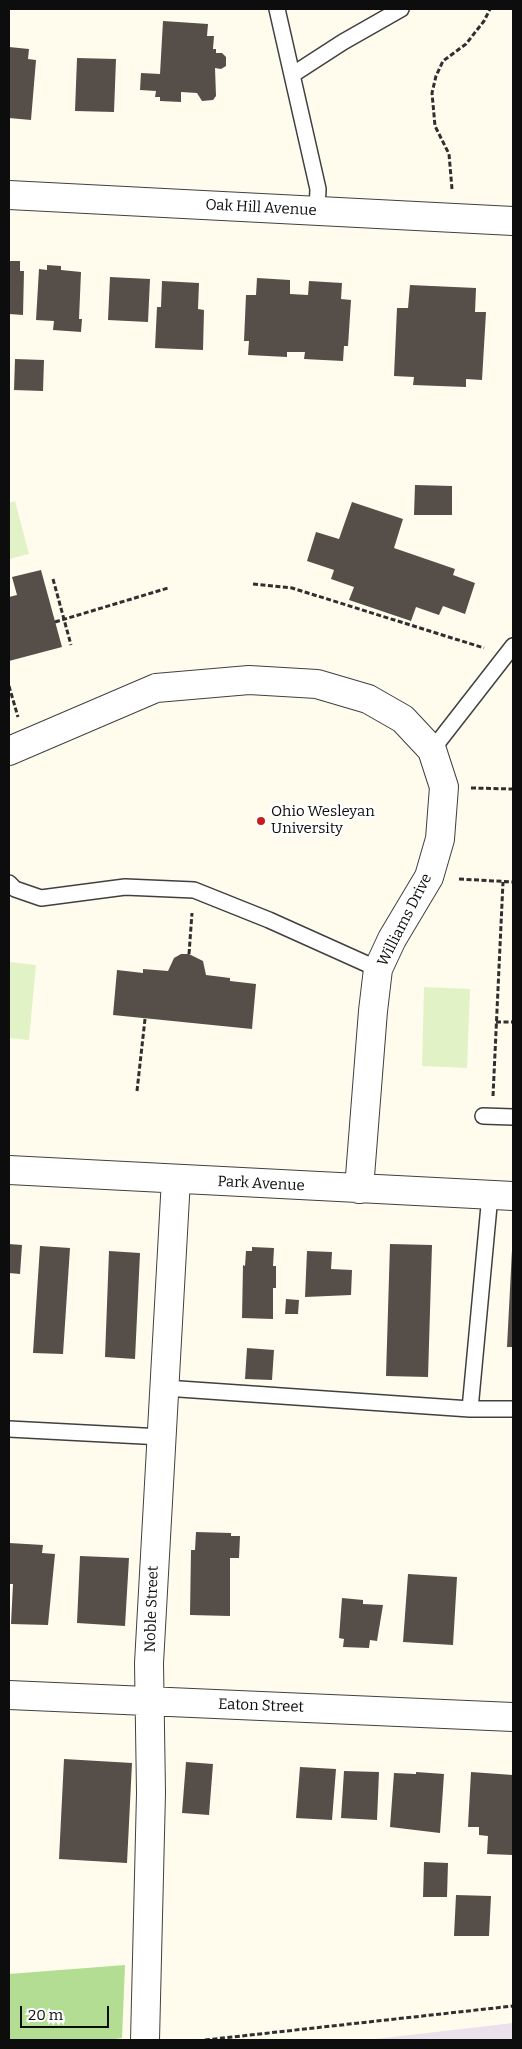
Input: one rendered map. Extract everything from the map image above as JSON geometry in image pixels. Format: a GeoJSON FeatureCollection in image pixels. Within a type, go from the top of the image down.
{"type":"FeatureCollection","features":[{"type":"Feature","properties":{"kind":"street","name":"Oak Hill Avenue"},"geometry":{"type":"LineString","coordinates":[[9,195],[513,221]]}},
{"type":"Feature","properties":{"kind":"street","name":"Williams Drive"},"geometry":{"type":"LineString","coordinates":[[9,750],[156,688],[249,680],[318,684],[368,698],[403,720],[432,750],[444,787],[440,839],[429,877],[392,939],[378,969],[359,1189]]}},
{"type":"Feature","properties":{"kind":"street","name":"Park Avenue"},"geometry":{"type":"LineString","coordinates":[[9,1170],[501,1196]]}},
{"type":"Feature","properties":{"kind":"street","name":"Noble Street"},"geometry":{"type":"LineString","coordinates":[[145,2040],[154,1550],[176,1179]]}},
{"type":"Feature","properties":{"kind":"street","name":"Eaton Street"},"geometry":{"type":"LineString","coordinates":[[9,1695],[513,1717]]}},
{"type":"Feature","properties":{"kind":"lane"},"geometry":{"type":"LineString","coordinates":[[277,9],[318,189],[317,211]]}},
{"type":"Feature","properties":{"kind":"lane"},"geometry":{"type":"LineString","coordinates":[[292,76],[343,42],[401,9]]}},
{"type":"Feature","properties":{"kind":"lane"},"geometry":{"type":"LineString","coordinates":[[432,750],[509,651]]}},
{"type":"Feature","properties":{"kind":"lane"},"geometry":{"type":"LineString","coordinates":[[9,883],[15,889],[41,898],[124,887],[194,890],[270,920],[378,969]]}},
{"type":"Feature","properties":{"kind":"lane"},"geometry":{"type":"LineString","coordinates":[[487,1116],[513,1117]]}},
{"type":"Feature","properties":{"kind":"lane"},"geometry":{"type":"LineString","coordinates":[[470,1409],[501,1196]]}},
{"type":"Feature","properties":{"kind":"lane"},"geometry":{"type":"LineString","coordinates":[[165,1388],[470,1409],[513,1409]]}},
{"type":"Feature","properties":{"kind":"lane"},"geometry":{"type":"LineString","coordinates":[[9,1429],[162,1437]]}},
{"type":"Feature","properties":{"kind":"path"},"geometry":{"type":"LineString","coordinates":[[448,217],[452,182],[449,154],[435,126],[432,93],[436,76],[444,60],[466,44],[484,21],[490,9]]}},
{"type":"Feature","properties":{"kind":"path"},"geometry":{"type":"LineString","coordinates":[[53,579],[71,646]]}},
{"type":"Feature","properties":{"kind":"path"},"geometry":{"type":"LineString","coordinates":[[253,584],[292,588],[482,647],[509,651]]}},
{"type":"Feature","properties":{"kind":"path"},"geometry":{"type":"LineString","coordinates":[[55,622],[168,588]]}},
{"type":"Feature","properties":{"kind":"path"},"geometry":{"type":"LineString","coordinates":[[444,787],[513,789]]}},
{"type":"Feature","properties":{"kind":"path"},"geometry":{"type":"LineString","coordinates":[[429,877],[513,882]]}},
{"type":"Feature","properties":{"kind":"path"},"geometry":{"type":"LineString","coordinates":[[487,1116],[496,1022],[503,882]]}},
{"type":"Feature","properties":{"kind":"path"},"geometry":{"type":"LineString","coordinates":[[189,954],[194,890]]}},
{"type":"Feature","properties":{"kind":"path"},"geometry":{"type":"LineString","coordinates":[[137,1091],[145,1019]]}},
{"type":"Feature","properties":{"kind":"path"},"geometry":{"type":"LineString","coordinates":[[496,1022],[513,1022]]}},
{"type":"Feature","properties":{"kind":"path"},"geometry":{"type":"LineString","coordinates":[[205,2040],[513,2006]]}},
{"type":"Feature","properties":{"kind":"shaded area"},"geometry":{"type":"Polygon","coordinates":[[[513,2023],[513,2040],[366,2040],[513,2023]]]}},
{"type":"Feature","properties":{"kind":"green space"},"geometry":{"type":"Polygon","coordinates":[[[15,501],[29,554],[9,559],[9,503],[15,501]]]}},
{"type":"Feature","properties":{"kind":"green space"},"geometry":{"type":"Polygon","coordinates":[[[9,962],[36,965],[29,1040],[9,1038],[9,962]]]}},
{"type":"Feature","properties":{"kind":"green space"},"geometry":{"type":"Polygon","coordinates":[[[424,987],[470,989],[467,1068],[422,1066],[424,987]]]}},
{"type":"Feature","properties":{"kind":"green space"},"geometry":{"type":"Polygon","coordinates":[[[125,1965],[122,2038],[108,2040],[9,2040],[9,1974],[125,1965]]]}},
{"type":"Feature","properties":{"kind":"building"},"geometry":{"type":"Polygon","coordinates":[[[163,21],[208,24],[207,36],[214,36],[213,49],[216,49],[216,53],[222,53],[226,57],[226,66],[221,69],[215,68],[216,96],[213,100],[202,101],[197,93],[181,92],[181,102],[160,101],[160,97],[155,97],[156,91],[140,90],[141,73],[160,74],[163,21]]]}},
{"type":"Feature","properties":{"kind":"building"},"geometry":{"type":"Polygon","coordinates":[[[9,47],[29,49],[28,59],[36,60],[31,120],[9,118],[9,47]]]}},
{"type":"Feature","properties":{"kind":"building"},"geometry":{"type":"Polygon","coordinates":[[[77,58],[116,59],[114,112],[75,111],[77,58]]]}},
{"type":"Feature","properties":{"kind":"building"},"geometry":{"type":"Polygon","coordinates":[[[9,261],[20,261],[20,271],[24,271],[23,315],[9,314],[9,261]]]}},
{"type":"Feature","properties":{"kind":"building"},"geometry":{"type":"Polygon","coordinates":[[[47,265],[61,266],[61,270],[81,272],[79,319],[82,319],[81,332],[53,330],[54,321],[36,320],[39,269],[47,270],[47,265]]]}},
{"type":"Feature","properties":{"kind":"building"},"geometry":{"type":"Polygon","coordinates":[[[110,277],[150,279],[148,322],[108,320],[110,277]]]}},
{"type":"Feature","properties":{"kind":"building"},"geometry":{"type":"Polygon","coordinates":[[[257,278],[290,280],[290,294],[308,295],[309,281],[342,283],[341,299],[351,300],[348,346],[344,346],[343,361],[304,359],[305,352],[287,352],[287,357],[248,355],[249,341],[244,341],[246,295],[256,295],[257,278]]]}},
{"type":"Feature","properties":{"kind":"building"},"geometry":{"type":"Polygon","coordinates":[[[162,281],[199,283],[198,309],[204,310],[203,350],[155,348],[157,307],[161,307],[162,281]]]}},
{"type":"Feature","properties":{"kind":"building"},"geometry":{"type":"Polygon","coordinates":[[[410,285],[476,288],[475,312],[486,312],[482,380],[466,379],[466,387],[413,385],[414,377],[394,376],[397,308],[408,308],[410,285]]]}},
{"type":"Feature","properties":{"kind":"building"},"geometry":{"type":"Polygon","coordinates":[[[15,359],[44,360],[43,391],[14,390],[15,359]]]}},
{"type":"Feature","properties":{"kind":"building"},"geometry":{"type":"Polygon","coordinates":[[[415,485],[452,486],[452,515],[414,515],[415,485]]]}},
{"type":"Feature","properties":{"kind":"building"},"geometry":{"type":"Polygon","coordinates":[[[352,502],[403,519],[394,548],[455,569],[453,575],[475,583],[465,614],[443,606],[439,615],[416,607],[411,621],[349,600],[354,587],[331,579],[334,570],[307,561],[316,532],[339,539],[352,502]]]}},
{"type":"Feature","properties":{"kind":"building"},"geometry":{"type":"Polygon","coordinates":[[[41,570],[62,647],[9,661],[9,597],[17,595],[12,577],[41,570]]]}},
{"type":"Feature","properties":{"kind":"building"},"geometry":{"type":"Polygon","coordinates":[[[181,954],[189,954],[203,961],[206,975],[230,978],[230,981],[256,984],[252,1029],[113,1015],[117,970],[143,973],[143,969],[168,971],[174,958],[181,954]]]}},
{"type":"Feature","properties":{"kind":"building"},"geometry":{"type":"Polygon","coordinates":[[[9,1244],[22,1245],[20,1274],[9,1273],[9,1244]]]}},
{"type":"Feature","properties":{"kind":"building"},"geometry":{"type":"Polygon","coordinates":[[[390,1244],[432,1245],[428,1377],[386,1376],[390,1244]]]}},
{"type":"Feature","properties":{"kind":"building"},"geometry":{"type":"Polygon","coordinates":[[[40,1246],[70,1248],[63,1354],[33,1353],[40,1246]]]}},
{"type":"Feature","properties":{"kind":"building"},"geometry":{"type":"Polygon","coordinates":[[[252,1247],[274,1248],[273,1266],[276,1266],[276,1288],[273,1288],[273,1319],[242,1318],[243,1265],[245,1266],[246,1251],[252,1251],[252,1247]]]}},
{"type":"Feature","properties":{"kind":"building"},"geometry":{"type":"Polygon","coordinates":[[[512,1250],[513,1347],[507,1347],[512,1250]]]}},
{"type":"Feature","properties":{"kind":"building"},"geometry":{"type":"Polygon","coordinates":[[[109,1251],[140,1253],[135,1359],[105,1357],[109,1251]]]}},
{"type":"Feature","properties":{"kind":"building"},"geometry":{"type":"Polygon","coordinates":[[[307,1251],[332,1252],[331,1269],[352,1270],[351,1295],[305,1297],[307,1251]]]}},
{"type":"Feature","properties":{"kind":"building"},"geometry":{"type":"Polygon","coordinates":[[[286,1299],[299,1300],[298,1314],[285,1314],[286,1299]]]}},
{"type":"Feature","properties":{"kind":"building"},"geometry":{"type":"Polygon","coordinates":[[[247,1348],[274,1350],[272,1380],[245,1379],[247,1348]]]}},
{"type":"Feature","properties":{"kind":"building"},"geometry":{"type":"Polygon","coordinates":[[[196,1532],[231,1533],[231,1536],[240,1536],[239,1558],[230,1558],[230,1616],[190,1615],[191,1550],[195,1550],[196,1532]]]}},
{"type":"Feature","properties":{"kind":"building"},"geometry":{"type":"Polygon","coordinates":[[[9,1543],[43,1545],[42,1553],[55,1554],[48,1625],[11,1624],[13,1584],[9,1584],[9,1543]]]}},
{"type":"Feature","properties":{"kind":"building"},"geometry":{"type":"Polygon","coordinates":[[[80,1556],[129,1558],[125,1626],[77,1623],[80,1556]]]}},
{"type":"Feature","properties":{"kind":"building"},"geometry":{"type":"Polygon","coordinates":[[[408,1574],[457,1577],[453,1645],[403,1642],[408,1574]]]}},
{"type":"Feature","properties":{"kind":"building"},"geometry":{"type":"Polygon","coordinates":[[[342,1598],[363,1600],[363,1604],[383,1605],[377,1641],[370,1640],[369,1648],[343,1647],[344,1639],[339,1638],[342,1598]]]}},
{"type":"Feature","properties":{"kind":"building"},"geometry":{"type":"Polygon","coordinates":[[[64,1759],[132,1763],[127,1863],[59,1859],[64,1759]]]}},
{"type":"Feature","properties":{"kind":"building"},"geometry":{"type":"Polygon","coordinates":[[[186,1762],[213,1764],[209,1815],[182,1813],[186,1762]]]}},
{"type":"Feature","properties":{"kind":"building"},"geometry":{"type":"Polygon","coordinates":[[[300,1767],[336,1769],[332,1820],[296,1818],[300,1767]]]}},
{"type":"Feature","properties":{"kind":"building"},"geometry":{"type":"Polygon","coordinates":[[[344,1771],[379,1772],[377,1820],[341,1818],[344,1771]]]}},
{"type":"Feature","properties":{"kind":"building"},"geometry":{"type":"Polygon","coordinates":[[[416,1772],[444,1774],[440,1833],[390,1827],[394,1773],[416,1774],[416,1772]]]}},
{"type":"Feature","properties":{"kind":"building"},"geometry":{"type":"Polygon","coordinates":[[[471,1772],[513,1775],[513,1855],[487,1854],[488,1836],[479,1835],[479,1827],[468,1827],[471,1772]]]}},
{"type":"Feature","properties":{"kind":"building"},"geometry":{"type":"Polygon","coordinates":[[[424,1862],[448,1863],[447,1897],[423,1897],[424,1862]]]}},
{"type":"Feature","properties":{"kind":"building"},"geometry":{"type":"Polygon","coordinates":[[[456,1895],[491,1896],[489,1936],[454,1936],[456,1895]]]}},
{"type":"Feature","properties":{"kind":"place","name":"Ohio Wesleyan University"},"geometry":{"type":"Point","coordinates":[261,821]}}]}
